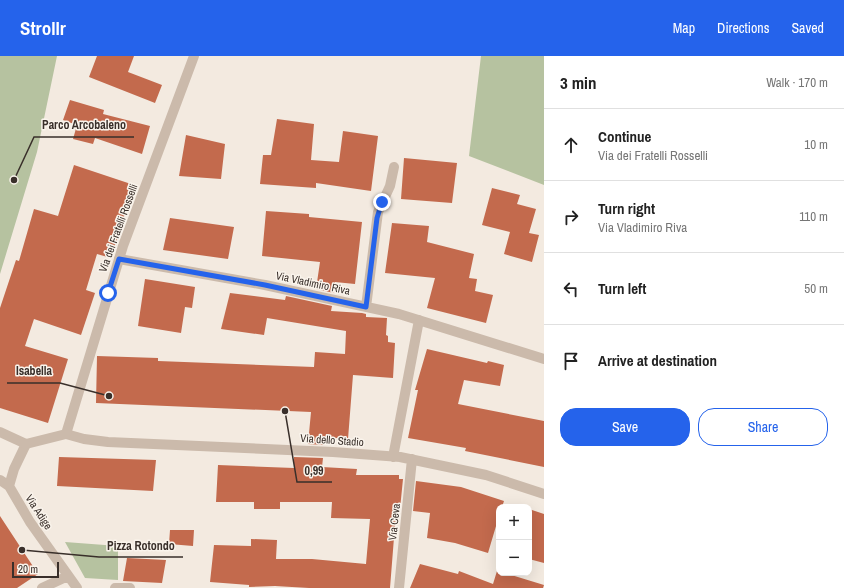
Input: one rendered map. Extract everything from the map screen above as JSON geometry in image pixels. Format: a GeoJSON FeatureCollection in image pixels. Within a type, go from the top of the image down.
{"type":"FeatureCollection","features":[{"type":"Feature","properties":{"kind":"street","name":"Via dei Fratelli Rosselli"},"geometry":{"type":"LineString","coordinates":[[66,434],[119,259],[194,56]]}},
{"type":"Feature","properties":{"kind":"street"},"geometry":{"type":"LineString","coordinates":[[366,307],[378,212],[390,186],[394,167]]}},
{"type":"Feature","properties":{"kind":"street","name":"Via Vladimiro Riva"},"geometry":{"type":"LineString","coordinates":[[119,259],[272,286],[366,307],[419,320],[544,359]]}},
{"type":"Feature","properties":{"kind":"street"},"geometry":{"type":"LineString","coordinates":[[393,456],[419,320]]}},
{"type":"Feature","properties":{"kind":"street"},"geometry":{"type":"LineString","coordinates":[[0,432],[26,444],[66,434]]}},
{"type":"Feature","properties":{"kind":"street","name":"Via dello Stadio"},"geometry":{"type":"LineString","coordinates":[[66,434],[84,439],[108,442],[393,456],[486,475],[544,494]]}},
{"type":"Feature","properties":{"kind":"street"},"geometry":{"type":"LineString","coordinates":[[0,480],[9,486],[14,469],[26,444]]}},
{"type":"Feature","properties":{"kind":"street","name":"Via Ceva"},"geometry":{"type":"LineString","coordinates":[[399,588],[412,459]]}},
{"type":"Feature","properties":{"kind":"street","name":"Via Adige"},"geometry":{"type":"LineString","coordinates":[[9,486],[26,516],[77,588]]}},
{"type":"Feature","properties":{"kind":"street"},"geometry":{"type":"LineString","coordinates":[[42,588],[68,576]]}},
{"type":"Feature","properties":{"kind":"street"},"geometry":{"type":"LineString","coordinates":[[115,588],[130,588]]}},
{"type":"Feature","properties":{"kind":"green space"},"geometry":{"type":"Polygon","coordinates":[[[0,56],[57,56],[37,152],[0,274],[0,56]]]}},
{"type":"Feature","properties":{"kind":"green space"},"geometry":{"type":"Polygon","coordinates":[[[481,56],[544,56],[544,185],[469,156],[481,56]]]}},
{"type":"Feature","properties":{"kind":"green space"},"geometry":{"type":"Polygon","coordinates":[[[65,542],[118,546],[118,580],[85,578],[65,542]]]}},
{"type":"Feature","properties":{"kind":"building"},"geometry":{"type":"Polygon","coordinates":[[[97,56],[134,56],[128,72],[162,85],[155,103],[89,77],[97,56]]]}},
{"type":"Feature","properties":{"kind":"building"},"geometry":{"type":"Polygon","coordinates":[[[70,100],[104,110],[103,114],[150,126],[142,154],[95,138],[93,144],[73,139],[77,125],[63,120],[70,100]]]}},
{"type":"Feature","properties":{"kind":"building"},"geometry":{"type":"Polygon","coordinates":[[[277,119],[314,124],[311,160],[339,162],[343,131],[378,136],[371,191],[316,183],[316,188],[260,184],[263,155],[271,155],[277,119]]]}},
{"type":"Feature","properties":{"kind":"building"},"geometry":{"type":"Polygon","coordinates":[[[186,135],[225,144],[221,179],[179,176],[186,135]]]}},
{"type":"Feature","properties":{"kind":"building"},"geometry":{"type":"Polygon","coordinates":[[[404,158],[457,163],[452,203],[401,199],[404,158]]]}},
{"type":"Feature","properties":{"kind":"building"},"geometry":{"type":"Polygon","coordinates":[[[74,165],[134,185],[111,258],[97,254],[86,290],[95,293],[81,335],[34,319],[25,346],[68,359],[48,423],[0,408],[0,308],[16,260],[19,261],[34,209],[58,216],[74,165]]]}},
{"type":"Feature","properties":{"kind":"building"},"geometry":{"type":"Polygon","coordinates":[[[492,188],[520,195],[517,204],[536,209],[529,233],[539,235],[532,262],[504,254],[510,232],[482,225],[492,188]]]}},
{"type":"Feature","properties":{"kind":"building"},"geometry":{"type":"Polygon","coordinates":[[[266,211],[309,214],[309,217],[362,222],[355,284],[335,282],[334,293],[316,289],[320,262],[262,256],[266,211]]]}},
{"type":"Feature","properties":{"kind":"building"},"geometry":{"type":"Polygon","coordinates":[[[170,218],[234,227],[228,259],[163,250],[170,218]]]}},
{"type":"Feature","properties":{"kind":"building"},"geometry":{"type":"Polygon","coordinates":[[[392,223],[429,226],[427,242],[474,254],[469,278],[477,279],[475,291],[493,295],[486,323],[427,308],[435,278],[385,273],[392,223]]]}},
{"type":"Feature","properties":{"kind":"building"},"geometry":{"type":"Polygon","coordinates":[[[145,279],[195,287],[192,308],[185,307],[181,333],[138,326],[145,279]]]}},
{"type":"Feature","properties":{"kind":"building"},"geometry":{"type":"Polygon","coordinates":[[[230,293],[285,300],[286,296],[332,306],[331,311],[362,313],[366,314],[366,317],[387,318],[386,335],[388,336],[388,342],[395,343],[393,378],[353,375],[348,439],[325,437],[324,445],[308,444],[311,412],[96,403],[97,356],[158,358],[158,361],[314,367],[315,352],[345,354],[346,331],[267,318],[264,335],[221,329],[230,293]]]}},
{"type":"Feature","properties":{"kind":"building"},"geometry":{"type":"Polygon","coordinates":[[[427,349],[487,363],[488,361],[504,365],[500,386],[464,380],[458,404],[544,421],[544,467],[465,451],[466,448],[408,438],[418,390],[415,390],[427,349]]]}},
{"type":"Feature","properties":{"kind":"building"},"geometry":{"type":"Polygon","coordinates":[[[59,457],[156,460],[153,491],[57,486],[59,457]]]}},
{"type":"Feature","properties":{"kind":"building"},"geometry":{"type":"Polygon","coordinates":[[[294,457],[323,458],[322,467],[357,469],[356,475],[399,475],[399,479],[403,479],[400,509],[397,509],[395,525],[390,588],[249,587],[249,585],[210,582],[214,545],[251,546],[251,539],[277,540],[276,559],[312,559],[366,564],[370,519],[331,518],[332,502],[280,502],[280,509],[254,509],[254,502],[216,502],[218,465],[294,468],[294,457]]]}},
{"type":"Feature","properties":{"kind":"building"},"geometry":{"type":"Polygon","coordinates":[[[416,481],[461,487],[504,501],[503,504],[496,504],[496,526],[488,553],[455,543],[427,538],[430,513],[413,511],[416,481]]]}},
{"type":"Feature","properties":{"kind":"building"},"geometry":{"type":"Polygon","coordinates":[[[532,510],[544,514],[544,563],[532,560],[532,510]]]}},
{"type":"Feature","properties":{"kind":"building"},"geometry":{"type":"Polygon","coordinates":[[[0,516],[38,574],[17,588],[0,588],[0,516]]]}},
{"type":"Feature","properties":{"kind":"building"},"geometry":{"type":"Polygon","coordinates":[[[170,530],[194,530],[193,546],[169,544],[170,530]]]}},
{"type":"Feature","properties":{"kind":"building"},"geometry":{"type":"Polygon","coordinates":[[[127,558],[166,560],[162,583],[123,581],[127,558]]]}},
{"type":"Feature","properties":{"kind":"building"},"geometry":{"type":"Polygon","coordinates":[[[420,564],[458,574],[459,571],[493,584],[496,574],[496,576],[515,576],[544,585],[543,588],[410,588],[420,564]]]}},
{"type":"Feature","properties":{"kind":"place","name":"Parco Arcobaleno"},"geometry":{"type":"Point","coordinates":[14,180]}},
{"type":"Feature","properties":{"kind":"place","name":"Isabella"},"geometry":{"type":"Point","coordinates":[109,396]}},
{"type":"Feature","properties":{"kind":"place","name":"0,99"},"geometry":{"type":"Point","coordinates":[285,411]}},
{"type":"Feature","properties":{"kind":"place","name":"Pizza Rotondo"},"geometry":{"type":"Point","coordinates":[22,550]}},
{"type":"Feature","properties":{"kind":"route"},"geometry":{"type":"LineString","coordinates":[[108,293],[119,259],[265,285],[366,307],[377,218],[382,202]]}}]}
